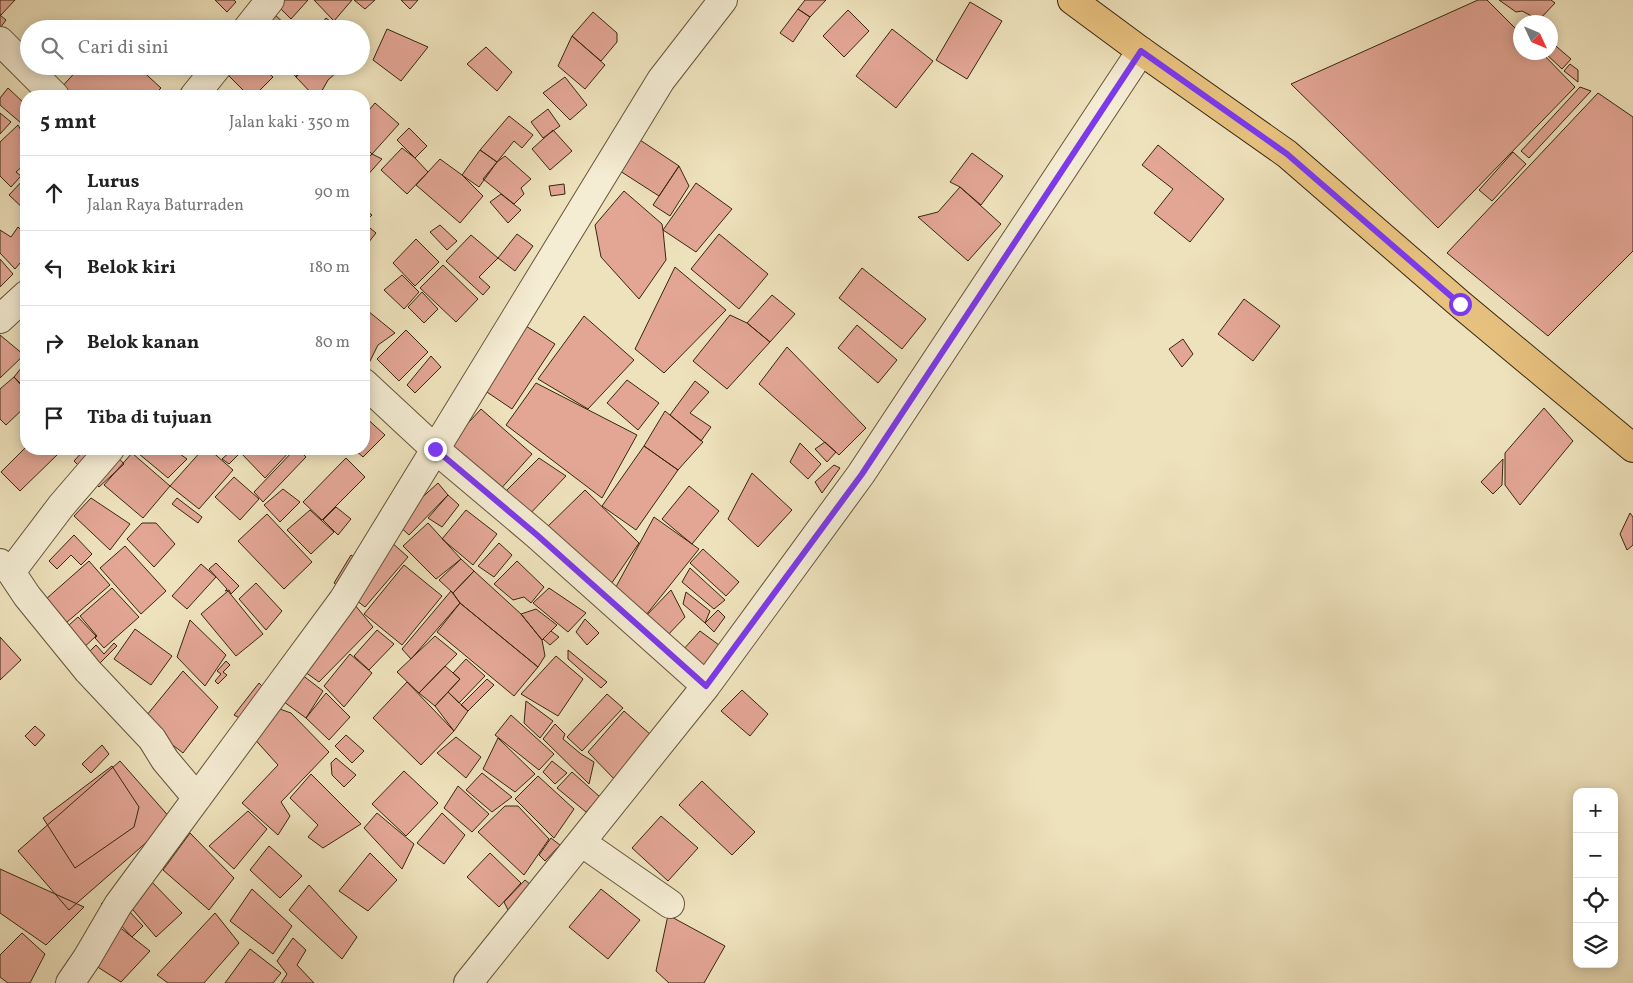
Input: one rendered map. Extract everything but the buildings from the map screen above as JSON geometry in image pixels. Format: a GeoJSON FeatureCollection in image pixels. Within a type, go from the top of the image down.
{"type":"FeatureCollection","features":[{"type":"Feature","properties":{"kind":"main road"},"geometry":{"type":"LineString","coordinates":[[1072,0],[1287,154],[1460,304],[1633,448]]}},
{"type":"Feature","properties":{"kind":"street"},"geometry":{"type":"LineString","coordinates":[[254,20],[270,0]]}},
{"type":"Feature","properties":{"kind":"street"},"geometry":{"type":"LineString","coordinates":[[70,983],[118,905],[343,600],[662,80],[723,0]]}},
{"type":"Feature","properties":{"kind":"street"},"geometry":{"type":"LineString","coordinates":[[0,41],[20,61]]}},
{"type":"Feature","properties":{"kind":"street"},"geometry":{"type":"LineString","coordinates":[[468,983],[706,686],[862,474],[1141,51]]}},
{"type":"Feature","properties":{"kind":"street"},"geometry":{"type":"LineString","coordinates":[[33,75],[48,90]]}},
{"type":"Feature","properties":{"kind":"street"},"geometry":{"type":"LineString","coordinates":[[199,90],[211,75]]}},
{"type":"Feature","properties":{"kind":"street"},"geometry":{"type":"LineString","coordinates":[[0,319],[20,301]]}},
{"type":"Feature","properties":{"kind":"street"},"geometry":{"type":"LineString","coordinates":[[370,389],[435,449],[537,535],[706,686]]}},
{"type":"Feature","properties":{"kind":"street"},"geometry":{"type":"LineString","coordinates":[[105,455],[5,568],[88,671],[152,739],[165,760],[196,798]]}},
{"type":"Feature","properties":{"kind":"street"},"geometry":{"type":"LineString","coordinates":[[581,842],[670,904]]}},
{"type":"Feature","properties":{"kind":"route"},"geometry":{"type":"LineString","coordinates":[[435,449],[537,535],[706,686],[862,474],[1141,51],[1287,154],[1460,304]]}}]}
